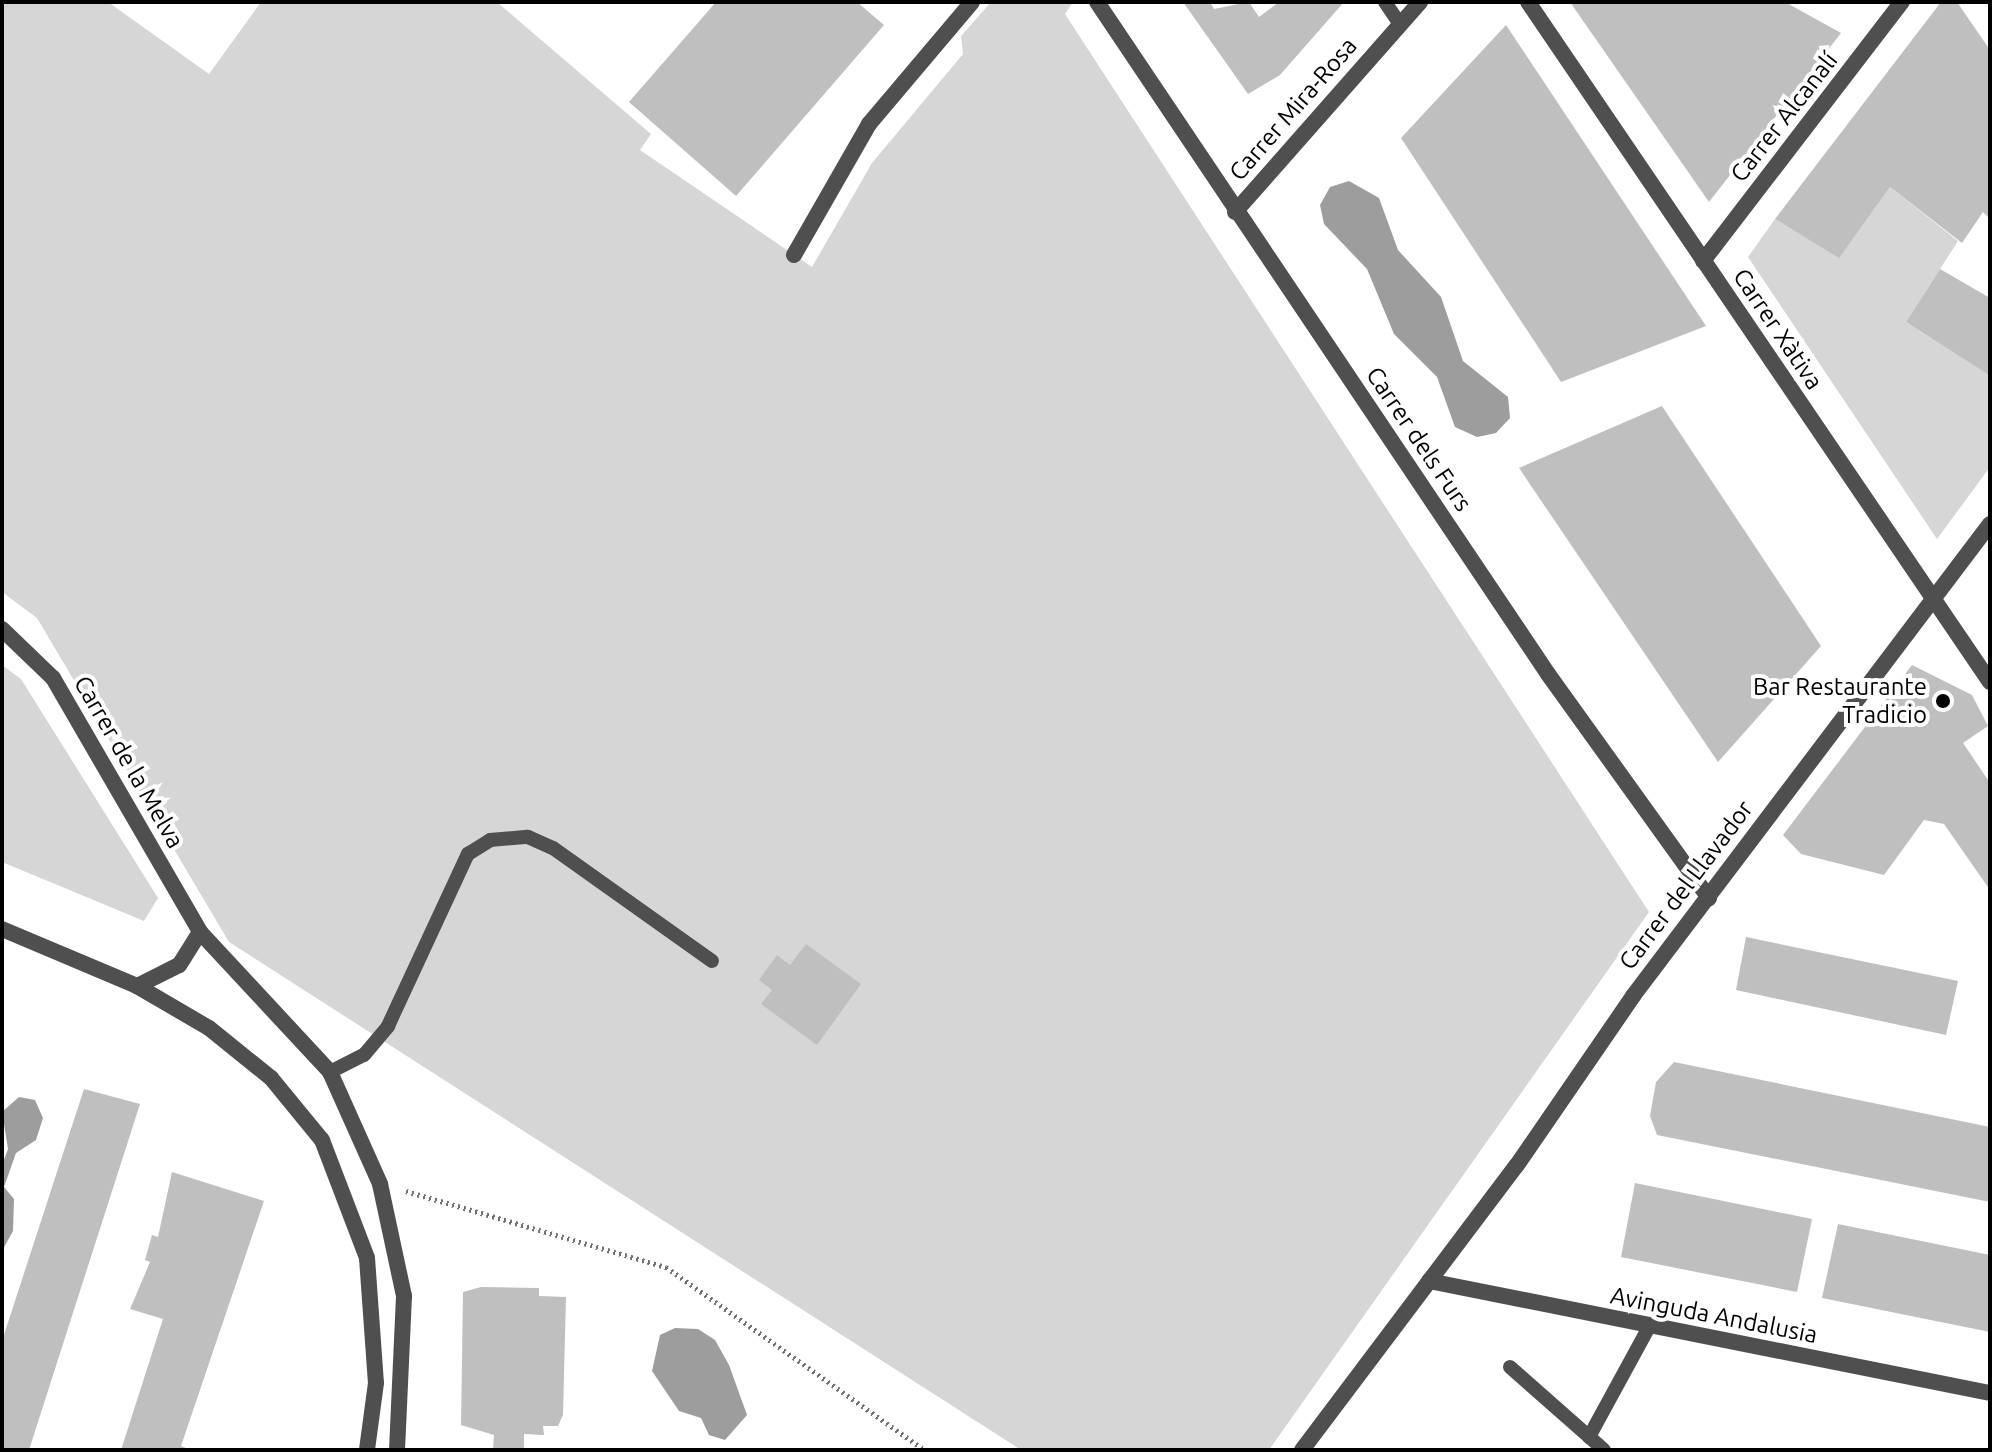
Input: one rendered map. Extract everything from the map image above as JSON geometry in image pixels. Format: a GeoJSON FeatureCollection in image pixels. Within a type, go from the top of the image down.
{"type":"FeatureCollection","features":[{"type":"Feature","properties":{"kind":"street"},"geometry":{"type":"LineString","coordinates":[[794,255],[869,124],[972,2]]}},
{"type":"Feature","properties":{"kind":"street","name":"Carrer dels Furs"},"geometry":{"type":"LineString","coordinates":[[1097,2],[1235,212],[1709,898]]}},
{"type":"Feature","properties":{"kind":"street","name":"Carrer Mira-Rosa"},"geometry":{"type":"LineString","coordinates":[[1235,212],[1420,2]]}},
{"type":"Feature","properties":{"kind":"street","name":"Carrer Xàtiva"},"geometry":{"type":"LineString","coordinates":[[1528,2],[1990,682]]}},
{"type":"Feature","properties":{"kind":"street","name":"Carrer Alcanalí"},"geometry":{"type":"LineString","coordinates":[[1703,261],[1902,2]]}},
{"type":"Feature","properties":{"kind":"street","name":"Carrer del Llavador"},"geometry":{"type":"LineString","coordinates":[[1302,1450],[1709,898],[1935,604],[1990,524]]}},
{"type":"Feature","properties":{"kind":"street","name":"Carrer de la Melva"},"geometry":{"type":"LineString","coordinates":[[2,629],[53,678],[200,932],[330,1072],[380,1184],[404,1296],[397,1450]]}},
{"type":"Feature","properties":{"kind":"street"},"geometry":{"type":"LineString","coordinates":[[2,929],[137,986],[209,1028],[271,1078],[322,1140],[367,1258],[376,1383],[367,1450]]}},
{"type":"Feature","properties":{"kind":"street"},"geometry":{"type":"LineString","coordinates":[[137,986],[179,965],[200,932]]}},
{"type":"Feature","properties":{"kind":"street","name":"Avinguda Andalusia"},"geometry":{"type":"LineString","coordinates":[[1429,1281],[1990,1393]]}},
{"type":"Feature","properties":{"kind":"lane"},"geometry":{"type":"LineString","coordinates":[[1385,2],[1400,24]]}},
{"type":"Feature","properties":{"kind":"lane"},"geometry":{"type":"LineString","coordinates":[[330,1072],[364,1055],[388,1026],[468,854],[490,840],[528,837],[553,848],[712,961]]}},
{"type":"Feature","properties":{"kind":"lane"},"geometry":{"type":"LineString","coordinates":[[1589,1437],[1649,1327]]}},
{"type":"Feature","properties":{"kind":"lane"},"geometry":{"type":"LineString","coordinates":[[1510,1367],[1604,1450]]}},
{"type":"Feature","properties":{"kind":"path"},"geometry":{"type":"LineString","coordinates":[[380,1184],[666,1267],[924,1450]]}},
{"type":"Feature","properties":{"kind":"shaded area"},"geometry":{"type":"Polygon","coordinates":[[[2,2],[108,2],[209,74],[261,2],[497,2],[651,134],[640,150],[812,267],[872,163],[963,54],[961,36],[991,2],[1073,2],[1065,14],[1649,912],[1269,1450],[1021,1450],[229,942],[37,618],[2,592],[2,2]]]}},
{"type":"Feature","properties":{"kind":"shaded area"},"geometry":{"type":"Polygon","coordinates":[[[1349,181],[1379,198],[1398,250],[1441,297],[1463,361],[1508,397],[1510,418],[1496,433],[1477,437],[1455,427],[1437,377],[1394,334],[1367,269],[1324,224],[1320,205],[1330,187],[1349,181]]]}},
{"type":"Feature","properties":{"kind":"shaded area"},"geometry":{"type":"Polygon","coordinates":[[[1890,187],[1958,241],[1906,322],[1990,376],[1990,467],[1937,539],[1748,257],[1775,219],[1839,257],[1890,187]]]}},
{"type":"Feature","properties":{"kind":"shaded area"},"geometry":{"type":"Polygon","coordinates":[[[2,665],[21,679],[158,898],[144,921],[2,862],[2,665]]]}},
{"type":"Feature","properties":{"kind":"shaded area"},"geometry":{"type":"Polygon","coordinates":[[[19,1097],[35,1100],[43,1118],[36,1140],[16,1153],[4,1187],[14,1199],[13,1231],[2,1251],[2,1165],[8,1149],[2,1112],[19,1097]]]}},
{"type":"Feature","properties":{"kind":"shaded area"},"geometry":{"type":"Polygon","coordinates":[[[675,1328],[698,1329],[715,1340],[729,1365],[747,1415],[725,1440],[709,1435],[701,1418],[679,1411],[652,1371],[660,1335],[675,1328]]]}},
{"type":"Feature","properties":{"kind":"building"},"geometry":{"type":"Polygon","coordinates":[[[716,2],[857,2],[884,25],[736,196],[629,102],[716,2]]]}},
{"type":"Feature","properties":{"kind":"building"},"geometry":{"type":"Polygon","coordinates":[[[1183,2],[1210,2],[1214,9],[1249,2],[1259,17],[1279,2],[1344,2],[1280,75],[1248,94],[1183,2]]]}},
{"type":"Feature","properties":{"kind":"building"},"geometry":{"type":"Polygon","coordinates":[[[1570,2],[1785,2],[1841,33],[1709,202],[1570,2]]]}},
{"type":"Feature","properties":{"kind":"building"},"geometry":{"type":"Polygon","coordinates":[[[1941,2],[1957,2],[1990,50],[1990,219],[1983,212],[1962,243],[1890,187],[1839,258],[1775,219],[1941,2]]]}},
{"type":"Feature","properties":{"kind":"building"},"geometry":{"type":"Polygon","coordinates":[[[1506,25],[1706,326],[1561,382],[1401,138],[1506,25]]]}},
{"type":"Feature","properties":{"kind":"building"},"geometry":{"type":"Polygon","coordinates":[[[1940,269],[1990,298],[1990,376],[1906,322],[1940,269]]]}},
{"type":"Feature","properties":{"kind":"building"},"geometry":{"type":"Polygon","coordinates":[[[1662,406],[1821,646],[1718,762],[1519,468],[1662,406]]]}},
{"type":"Feature","properties":{"kind":"building"},"geometry":{"type":"Polygon","coordinates":[[[1912,665],[1972,695],[1988,726],[1963,743],[1990,783],[1990,890],[1944,824],[1924,820],[1884,875],[1801,854],[1783,835],[1912,665]]]}},
{"type":"Feature","properties":{"kind":"building"},"geometry":{"type":"Polygon","coordinates":[[[1746,937],[1958,981],[1946,1035],[1736,990],[1746,937]]]}},
{"type":"Feature","properties":{"kind":"building"},"geometry":{"type":"Polygon","coordinates":[[[806,944],[861,984],[817,1045],[761,1004],[772,990],[759,980],[777,955],[790,965],[806,944]]]}},
{"type":"Feature","properties":{"kind":"building"},"geometry":{"type":"Polygon","coordinates":[[[1674,1062],[1990,1127],[1990,1202],[1657,1135],[1650,1116],[1656,1082],[1674,1062]]]}},
{"type":"Feature","properties":{"kind":"building"},"geometry":{"type":"Polygon","coordinates":[[[84,1089],[140,1104],[29,1450],[2,1450],[2,1341],[84,1089]]]}},
{"type":"Feature","properties":{"kind":"building"},"geometry":{"type":"Polygon","coordinates":[[[172,1172],[264,1201],[181,1446],[191,1450],[121,1450],[163,1319],[130,1309],[150,1262],[145,1260],[152,1235],[158,1237],[172,1172]]]}},
{"type":"Feature","properties":{"kind":"building"},"geometry":{"type":"Polygon","coordinates":[[[1635,1183],[1812,1219],[1797,1292],[1621,1257],[1635,1183]]]}},
{"type":"Feature","properties":{"kind":"building"},"geometry":{"type":"Polygon","coordinates":[[[1838,1224],[1990,1255],[1990,1332],[1822,1298],[1838,1224]]]}},
{"type":"Feature","properties":{"kind":"building"},"geometry":{"type":"Polygon","coordinates":[[[481,1287],[539,1288],[539,1296],[566,1297],[563,1415],[558,1426],[543,1426],[544,1435],[524,1434],[524,1449],[493,1450],[494,1435],[461,1425],[463,1292],[481,1287]]]}},
{"type":"Feature","properties":{"kind":"place","name":"Bar Restaurante Tradicio"},"geometry":{"type":"Point","coordinates":[1943,701]}}]}
